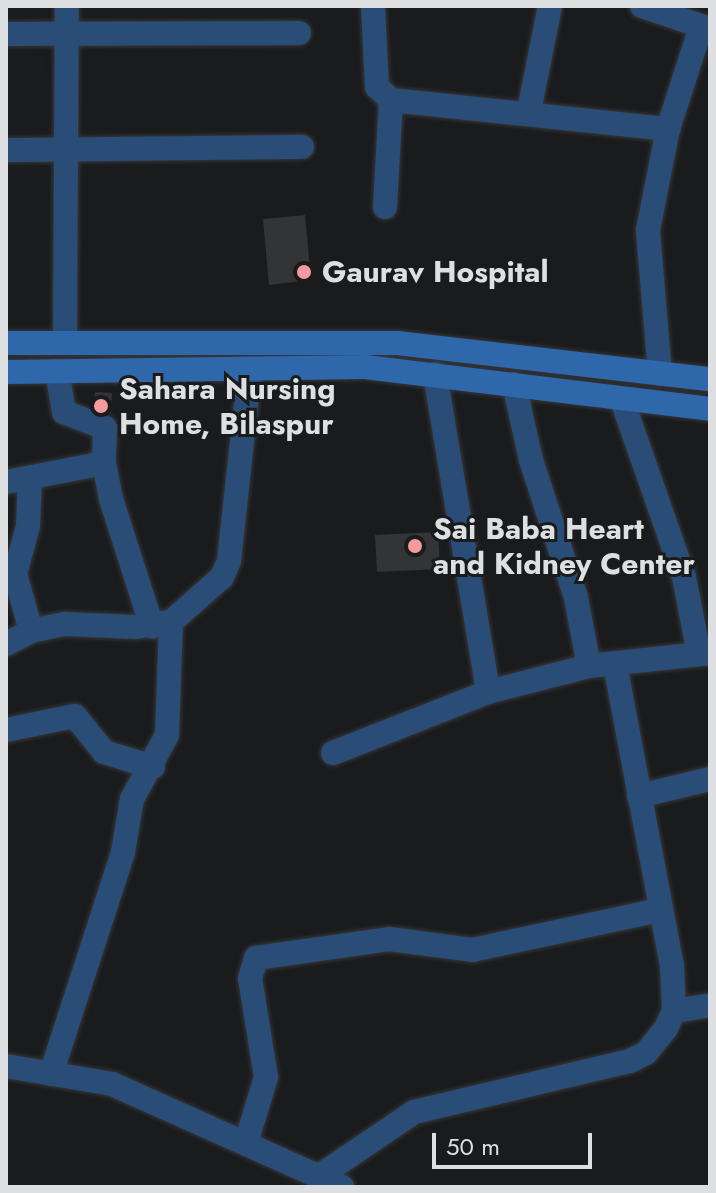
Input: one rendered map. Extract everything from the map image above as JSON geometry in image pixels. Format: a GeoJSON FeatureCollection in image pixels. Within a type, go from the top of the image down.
{"type":"FeatureCollection","features":[{"type":"Feature","properties":{"kind":"main road"},"geometry":{"type":"LineString","coordinates":[[6,343],[397,343],[710,379]]}},
{"type":"Feature","properties":{"kind":"main road"},"geometry":{"type":"LineString","coordinates":[[97,371],[98,343]]}},
{"type":"Feature","properties":{"kind":"main road"},"geometry":{"type":"LineString","coordinates":[[6,372],[365,367],[710,409]]}},
{"type":"Feature","properties":{"kind":"street"},"geometry":{"type":"LineString","coordinates":[[65,343],[67,6]]}},
{"type":"Feature","properties":{"kind":"street"},"geometry":{"type":"LineString","coordinates":[[373,6],[377,87],[391,100],[529,111],[668,129]]}},
{"type":"Feature","properties":{"kind":"street"},"geometry":{"type":"LineString","coordinates":[[529,111],[550,6]]}},
{"type":"Feature","properties":{"kind":"street"},"geometry":{"type":"LineString","coordinates":[[642,6],[706,28],[668,129],[648,241],[660,374]]}},
{"type":"Feature","properties":{"kind":"street"},"geometry":{"type":"LineString","coordinates":[[6,34],[299,33]]}},
{"type":"Feature","properties":{"kind":"street"},"geometry":{"type":"LineString","coordinates":[[385,207],[391,100]]}},
{"type":"Feature","properties":{"kind":"street"},"geometry":{"type":"LineString","coordinates":[[6,150],[302,147]]}},
{"type":"Feature","properties":{"kind":"street"},"geometry":{"type":"LineString","coordinates":[[6,644],[31,631],[65,624],[162,624],[214,586],[229,561],[250,368]]}},
{"type":"Feature","properties":{"kind":"street"},"geometry":{"type":"LineString","coordinates":[[51,1074],[123,852],[132,799],[153,767],[167,735],[172,703],[162,624],[104,463],[105,428],[64,412],[57,371]]}},
{"type":"Feature","properties":{"kind":"street"},"geometry":{"type":"LineString","coordinates":[[435,374],[488,692]]}},
{"type":"Feature","properties":{"kind":"street"},"geometry":{"type":"LineString","coordinates":[[514,384],[535,473],[576,598],[589,666]]}},
{"type":"Feature","properties":{"kind":"street"},"geometry":{"type":"LineString","coordinates":[[333,753],[488,692],[589,666],[704,653],[684,577],[622,400]]}},
{"type":"Feature","properties":{"kind":"street"},"geometry":{"type":"LineString","coordinates":[[6,482],[104,463]]}},
{"type":"Feature","properties":{"kind":"street"},"geometry":{"type":"LineString","coordinates":[[30,478],[28,526],[15,574],[31,631]]}},
{"type":"Feature","properties":{"kind":"street"},"geometry":{"type":"LineString","coordinates":[[6,1066],[112,1084],[332,1181],[414,1112],[646,1053],[674,1011],[672,966],[615,663]]}},
{"type":"Feature","properties":{"kind":"street"},"geometry":{"type":"LineString","coordinates":[[6,730],[75,716],[104,752],[153,767]]}},
{"type":"Feature","properties":{"kind":"street"},"geometry":{"type":"LineString","coordinates":[[639,796],[710,779]]}},
{"type":"Feature","properties":{"kind":"street"},"geometry":{"type":"LineString","coordinates":[[246,1143],[266,1077],[250,978],[256,958],[389,939],[472,950],[660,910]]}},
{"type":"Feature","properties":{"kind":"street"},"geometry":{"type":"LineString","coordinates":[[674,1011],[710,1005]]}},
{"type":"Feature","properties":{"kind":"building"},"geometry":{"type":"Polygon","coordinates":[[[305,215],[311,280],[269,285],[263,219],[305,215]]]}},
{"type":"Feature","properties":{"kind":"building"},"geometry":{"type":"Polygon","coordinates":[[[95,392],[112,393],[111,414],[94,407],[95,392]]]}},
{"type":"Feature","properties":{"kind":"building"},"geometry":{"type":"Polygon","coordinates":[[[438,532],[440,569],[377,572],[375,535],[438,532]]]}},
{"type":"Feature","properties":{"kind":"place","name":"Gaurav Hospital"},"geometry":{"type":"Point","coordinates":[304,272]}},
{"type":"Feature","properties":{"kind":"place","name":"Sahara Nursing Home, Bilaspur"},"geometry":{"type":"Point","coordinates":[101,406]}},
{"type":"Feature","properties":{"kind":"place","name":"Sai Baba Heart and Kidney Center"},"geometry":{"type":"Point","coordinates":[415,546]}}]}
